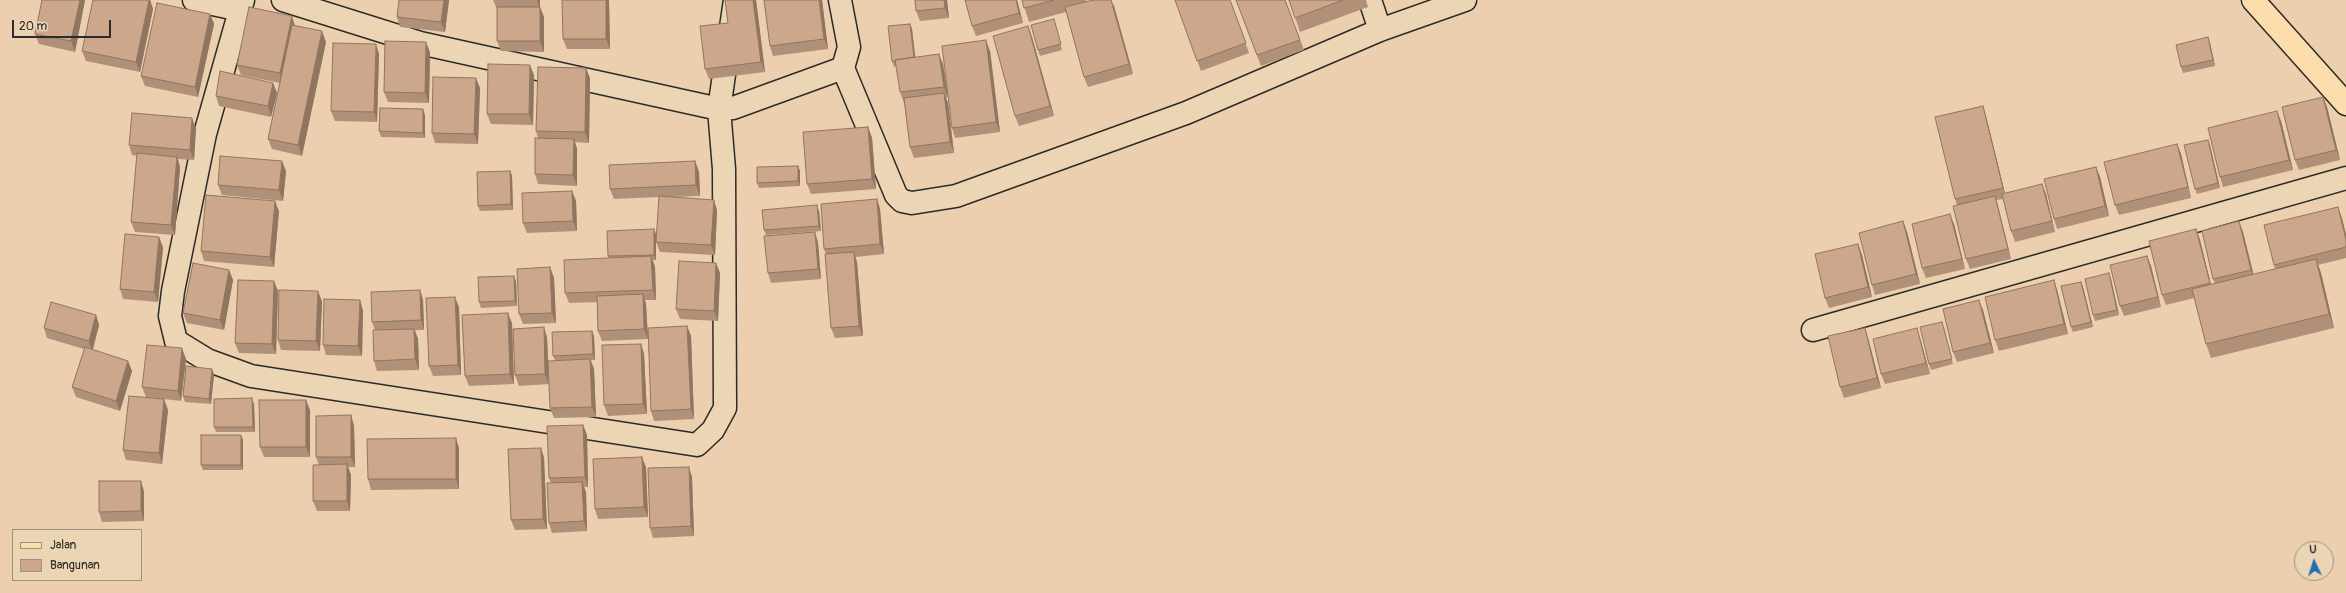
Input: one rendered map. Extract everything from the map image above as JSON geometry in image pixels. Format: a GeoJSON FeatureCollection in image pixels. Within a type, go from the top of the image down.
{"type":"FeatureCollection","features":[{"type":"Feature","properties":{"kind":"main road"},"geometry":{"type":"LineString","coordinates":[[2253,0],[2346,104]]}},
{"type":"Feature","properties":{"kind":"street"},"geometry":{"type":"LineString","coordinates":[[194,0],[242,5],[205,134],[173,291],[170,316],[176,341],[208,360],[251,376],[697,446],[713,430],[725,408],[724,169],[719,109],[735,0]]}},
{"type":"Feature","properties":{"kind":"street"},"geometry":{"type":"LineString","coordinates":[[283,0],[420,43],[719,109],[738,106],[843,68]]}},
{"type":"Feature","properties":{"kind":"street"},"geometry":{"type":"LineString","coordinates":[[840,0],[849,47],[843,68],[896,194],[902,201],[912,203],[956,196],[1186,113],[1380,30],[1465,0]]}},
{"type":"Feature","properties":{"kind":"street"},"geometry":{"type":"LineString","coordinates":[[1370,0],[1380,30]]}},
{"type":"Feature","properties":{"kind":"street"},"geometry":{"type":"LineString","coordinates":[[1813,330],[2346,178]]}},
{"type":"Feature","properties":{"kind":"building"},"geometry":{"type":"Polygon","coordinates":[[[42,0],[80,0],[71,41],[35,34],[42,0]]]}},
{"type":"Feature","properties":{"kind":"building"},"geometry":{"type":"Polygon","coordinates":[[[93,0],[149,0],[136,62],[82,51],[93,0]]]}},
{"type":"Feature","properties":{"kind":"building"},"geometry":{"type":"Polygon","coordinates":[[[399,0],[444,0],[441,22],[397,17],[399,0]]]}},
{"type":"Feature","properties":{"kind":"building"},"geometry":{"type":"Polygon","coordinates":[[[562,0],[606,0],[606,39],[563,39],[562,0]]]}},
{"type":"Feature","properties":{"kind":"building"},"geometry":{"type":"Polygon","coordinates":[[[725,0],[753,0],[761,62],[705,69],[700,26],[728,23],[725,0]]]}},
{"type":"Feature","properties":{"kind":"building"},"geometry":{"type":"Polygon","coordinates":[[[764,0],[819,0],[824,39],[770,46],[764,0]]]}},
{"type":"Feature","properties":{"kind":"building"},"geometry":{"type":"Polygon","coordinates":[[[915,0],[944,0],[945,8],[916,11],[915,0]]]}},
{"type":"Feature","properties":{"kind":"building"},"geometry":{"type":"Polygon","coordinates":[[[965,0],[1016,0],[1019,13],[972,26],[965,0]]]}},
{"type":"Feature","properties":{"kind":"building"},"geometry":{"type":"Polygon","coordinates":[[[1022,0],[1054,0],[1024,8],[1022,0]]]}},
{"type":"Feature","properties":{"kind":"building"},"geometry":{"type":"Polygon","coordinates":[[[1093,0],[1111,0],[1129,64],[1084,77],[1065,7],[1093,0]]]}},
{"type":"Feature","properties":{"kind":"building"},"geometry":{"type":"Polygon","coordinates":[[[1175,0],[1230,0],[1246,43],[1197,61],[1175,0]]]}},
{"type":"Feature","properties":{"kind":"building"},"geometry":{"type":"Polygon","coordinates":[[[1236,0],[1285,0],[1300,40],[1257,55],[1236,0]]]}},
{"type":"Feature","properties":{"kind":"building"},"geometry":{"type":"Polygon","coordinates":[[[1289,0],[1343,0],[1295,18],[1289,0]]]}},
{"type":"Feature","properties":{"kind":"building"},"geometry":{"type":"Polygon","coordinates":[[[157,3],[210,14],[195,87],[141,76],[157,3]]]}},
{"type":"Feature","properties":{"kind":"building"},"geometry":{"type":"Polygon","coordinates":[[[249,7],[292,16],[280,73],[237,65],[249,7]]]}},
{"type":"Feature","properties":{"kind":"building"},"geometry":{"type":"Polygon","coordinates":[[[497,7],[540,7],[540,41],[497,41],[497,7]]]}},
{"type":"Feature","properties":{"kind":"building"},"geometry":{"type":"Polygon","coordinates":[[[1054,19],[1061,44],[1038,50],[1031,25],[1054,19]]]}},
{"type":"Feature","properties":{"kind":"building"},"geometry":{"type":"Polygon","coordinates":[[[910,24],[914,57],[892,61],[888,26],[910,24]]]}},
{"type":"Feature","properties":{"kind":"building"},"geometry":{"type":"Polygon","coordinates":[[[292,25],[322,31],[298,145],[268,139],[292,25]]]}},
{"type":"Feature","properties":{"kind":"building"},"geometry":{"type":"Polygon","coordinates":[[[1028,26],[1050,106],[1015,116],[993,36],[1028,26]]]}},
{"type":"Feature","properties":{"kind":"building"},"geometry":{"type":"Polygon","coordinates":[[[2208,37],[2213,60],[2181,67],[2176,45],[2208,37]]]}},
{"type":"Feature","properties":{"kind":"building"},"geometry":{"type":"Polygon","coordinates":[[[986,40],[996,122],[952,128],[942,46],[986,40]]]}},
{"type":"Feature","properties":{"kind":"building"},"geometry":{"type":"Polygon","coordinates":[[[385,41],[426,42],[425,93],[384,92],[385,41]]]}},
{"type":"Feature","properties":{"kind":"building"},"geometry":{"type":"Polygon","coordinates":[[[333,43],[376,44],[374,112],[331,111],[333,43]]]}},
{"type":"Feature","properties":{"kind":"building"},"geometry":{"type":"Polygon","coordinates":[[[939,54],[944,87],[900,92],[895,60],[939,54]]]}},
{"type":"Feature","properties":{"kind":"building"},"geometry":{"type":"Polygon","coordinates":[[[488,64],[530,65],[529,114],[487,114],[488,64]]]}},
{"type":"Feature","properties":{"kind":"building"},"geometry":{"type":"Polygon","coordinates":[[[538,67],[586,68],[585,132],[536,131],[538,67]]]}},
{"type":"Feature","properties":{"kind":"building"},"geometry":{"type":"Polygon","coordinates":[[[220,71],[273,83],[268,106],[216,96],[220,71]]]}},
{"type":"Feature","properties":{"kind":"building"},"geometry":{"type":"Polygon","coordinates":[[[433,77],[476,78],[474,134],[432,133],[433,77]]]}},
{"type":"Feature","properties":{"kind":"building"},"geometry":{"type":"Polygon","coordinates":[[[944,93],[950,142],[910,147],[904,98],[944,93]]]}},
{"type":"Feature","properties":{"kind":"building"},"geometry":{"type":"Polygon","coordinates":[[[2323,97],[2336,150],[2295,160],[2282,107],[2323,97]]]}},
{"type":"Feature","properties":{"kind":"building"},"geometry":{"type":"Polygon","coordinates":[[[1983,106],[2003,188],[1955,199],[1935,117],[1983,106]]]}},
{"type":"Feature","properties":{"kind":"building"},"geometry":{"type":"Polygon","coordinates":[[[380,108],[423,109],[423,133],[379,131],[380,108]]]}},
{"type":"Feature","properties":{"kind":"building"},"geometry":{"type":"Polygon","coordinates":[[[2277,111],[2289,160],[2220,177],[2208,128],[2277,111]]]}},
{"type":"Feature","properties":{"kind":"building"},"geometry":{"type":"Polygon","coordinates":[[[132,113],[192,118],[190,150],[129,145],[132,113]]]}},
{"type":"Feature","properties":{"kind":"building"},"geometry":{"type":"Polygon","coordinates":[[[868,127],[872,179],[807,184],[803,132],[868,127]]]}},
{"type":"Feature","properties":{"kind":"building"},"geometry":{"type":"Polygon","coordinates":[[[535,138],[574,139],[573,175],[535,174],[535,138]]]}},
{"type":"Feature","properties":{"kind":"building"},"geometry":{"type":"Polygon","coordinates":[[[2208,140],[2218,183],[2195,189],[2184,145],[2208,140]]]}},
{"type":"Feature","properties":{"kind":"building"},"geometry":{"type":"Polygon","coordinates":[[[2177,144],[2188,187],[2115,205],[2104,162],[2177,144]]]}},
{"type":"Feature","properties":{"kind":"building"},"geometry":{"type":"Polygon","coordinates":[[[137,153],[177,157],[171,225],[131,222],[137,153]]]}},
{"type":"Feature","properties":{"kind":"building"},"geometry":{"type":"Polygon","coordinates":[[[220,156],[282,161],[279,190],[218,185],[220,156]]]}},
{"type":"Feature","properties":{"kind":"building"},"geometry":{"type":"Polygon","coordinates":[[[695,161],[696,185],[610,189],[609,165],[695,161]]]}},
{"type":"Feature","properties":{"kind":"building"},"geometry":{"type":"Polygon","coordinates":[[[798,166],[798,181],[757,183],[757,167],[798,166]]]}},
{"type":"Feature","properties":{"kind":"building"},"geometry":{"type":"Polygon","coordinates":[[[2096,167],[2105,206],[2054,219],[2044,179],[2096,167]]]}},
{"type":"Feature","properties":{"kind":"building"},"geometry":{"type":"Polygon","coordinates":[[[510,171],[511,204],[478,206],[477,172],[510,171]]]}},
{"type":"Feature","properties":{"kind":"building"},"geometry":{"type":"Polygon","coordinates":[[[2042,184],[2052,221],[2011,231],[2002,194],[2042,184]]]}},
{"type":"Feature","properties":{"kind":"building"},"geometry":{"type":"Polygon","coordinates":[[[572,191],[573,221],[523,223],[522,193],[572,191]]]}},
{"type":"Feature","properties":{"kind":"building"},"geometry":{"type":"Polygon","coordinates":[[[206,195],[275,201],[270,257],[201,251],[206,195]]]}},
{"type":"Feature","properties":{"kind":"building"},"geometry":{"type":"Polygon","coordinates":[[[659,196],[714,200],[711,245],[656,242],[659,196]]]}},
{"type":"Feature","properties":{"kind":"building"},"geometry":{"type":"Polygon","coordinates":[[[1995,196],[2008,249],[1966,259],[1953,206],[1995,196]]]}},
{"type":"Feature","properties":{"kind":"building"},"geometry":{"type":"Polygon","coordinates":[[[877,199],[880,244],[824,249],[821,204],[877,199]]]}},
{"type":"Feature","properties":{"kind":"building"},"geometry":{"type":"Polygon","coordinates":[[[817,205],[819,226],[764,230],[762,210],[817,205]]]}},
{"type":"Feature","properties":{"kind":"building"},"geometry":{"type":"Polygon","coordinates":[[[2338,207],[2346,240],[2346,247],[2274,265],[2264,225],[2338,207]]]}},
{"type":"Feature","properties":{"kind":"building"},"geometry":{"type":"Polygon","coordinates":[[[1950,214],[1962,259],[1922,268],[1912,224],[1950,214]]]}},
{"type":"Feature","properties":{"kind":"building"},"geometry":{"type":"Polygon","coordinates":[[[1903,221],[1916,274],[1872,285],[1859,233],[1903,221]]]}},
{"type":"Feature","properties":{"kind":"building"},"geometry":{"type":"Polygon","coordinates":[[[2239,221],[2251,270],[2213,279],[2202,231],[2239,221]]]}},
{"type":"Feature","properties":{"kind":"building"},"geometry":{"type":"Polygon","coordinates":[[[654,229],[654,255],[608,256],[607,231],[654,229]]]}},
{"type":"Feature","properties":{"kind":"building"},"geometry":{"type":"Polygon","coordinates":[[[2196,229],[2210,283],[2162,295],[2149,241],[2196,229]]]}},
{"type":"Feature","properties":{"kind":"building"},"geometry":{"type":"Polygon","coordinates":[[[815,232],[818,269],[768,273],[764,236],[815,232]]]}},
{"type":"Feature","properties":{"kind":"building"},"geometry":{"type":"Polygon","coordinates":[[[125,234],[159,237],[154,292],[120,289],[125,234]]]}},
{"type":"Feature","properties":{"kind":"building"},"geometry":{"type":"Polygon","coordinates":[[[1858,244],[1868,287],[1825,298],[1815,254],[1858,244]]]}},
{"type":"Feature","properties":{"kind":"building"},"geometry":{"type":"Polygon","coordinates":[[[854,252],[859,326],[831,328],[825,254],[854,252]]]}},
{"type":"Feature","properties":{"kind":"building"},"geometry":{"type":"Polygon","coordinates":[[[651,256],[653,290],[565,293],[564,260],[651,256]]]}},
{"type":"Feature","properties":{"kind":"building"},"geometry":{"type":"Polygon","coordinates":[[[2147,256],[2158,297],[2120,306],[2110,265],[2147,256]]]}},
{"type":"Feature","properties":{"kind":"building"},"geometry":{"type":"Polygon","coordinates":[[[2316,259],[2329,314],[2206,344],[2192,289],[2316,259]]]}},
{"type":"Feature","properties":{"kind":"building"},"geometry":{"type":"Polygon","coordinates":[[[679,261],[716,263],[714,311],[676,309],[679,261]]]}},
{"type":"Feature","properties":{"kind":"building"},"geometry":{"type":"Polygon","coordinates":[[[193,263],[229,270],[220,320],[183,313],[193,263]]]}},
{"type":"Feature","properties":{"kind":"building"},"geometry":{"type":"Polygon","coordinates":[[[550,267],[552,313],[519,314],[517,269],[550,267]]]}},
{"type":"Feature","properties":{"kind":"building"},"geometry":{"type":"Polygon","coordinates":[[[2109,273],[2117,310],[2093,315],[2085,279],[2109,273]]]}},
{"type":"Feature","properties":{"kind":"building"},"geometry":{"type":"Polygon","coordinates":[[[514,276],[515,301],[479,302],[478,277],[514,276]]]}},
{"type":"Feature","properties":{"kind":"building"},"geometry":{"type":"Polygon","coordinates":[[[238,280],[274,281],[272,344],[235,343],[238,280]]]}},
{"type":"Feature","properties":{"kind":"building"},"geometry":{"type":"Polygon","coordinates":[[[2054,280],[2064,324],[1995,340],[1985,297],[2054,280]]]}},
{"type":"Feature","properties":{"kind":"building"},"geometry":{"type":"Polygon","coordinates":[[[2081,282],[2091,322],[2071,327],[2061,286],[2081,282]]]}},
{"type":"Feature","properties":{"kind":"building"},"geometry":{"type":"Polygon","coordinates":[[[279,290],[318,291],[316,341],[278,340],[279,290]]]}},
{"type":"Feature","properties":{"kind":"building"},"geometry":{"type":"Polygon","coordinates":[[[420,290],[421,320],[372,322],[371,292],[420,290]]]}},
{"type":"Feature","properties":{"kind":"building"},"geometry":{"type":"Polygon","coordinates":[[[643,294],[644,329],[598,331],[597,296],[643,294]]]}},
{"type":"Feature","properties":{"kind":"building"},"geometry":{"type":"Polygon","coordinates":[[[455,297],[458,365],[429,366],[426,298],[455,297]]]}},
{"type":"Feature","properties":{"kind":"building"},"geometry":{"type":"Polygon","coordinates":[[[324,299],[360,300],[358,346],[323,345],[324,299]]]}},
{"type":"Feature","properties":{"kind":"building"},"geometry":{"type":"Polygon","coordinates":[[[1979,300],[1990,343],[1953,352],[1943,309],[1979,300]]]}},
{"type":"Feature","properties":{"kind":"building"},"geometry":{"type":"Polygon","coordinates":[[[51,302],[96,315],[89,341],[44,328],[51,302]]]}},
{"type":"Feature","properties":{"kind":"building"},"geometry":{"type":"Polygon","coordinates":[[[508,313],[510,374],[465,376],[462,315],[508,313]]]}},
{"type":"Feature","properties":{"kind":"building"},"geometry":{"type":"Polygon","coordinates":[[[1942,322],[1952,359],[1929,364],[1920,327],[1942,322]]]}},
{"type":"Feature","properties":{"kind":"building"},"geometry":{"type":"Polygon","coordinates":[[[687,326],[691,409],[651,411],[648,328],[687,326]]]}},
{"type":"Feature","properties":{"kind":"building"},"geometry":{"type":"Polygon","coordinates":[[[544,327],[545,374],[515,375],[513,329],[544,327]]]}},
{"type":"Feature","properties":{"kind":"building"},"geometry":{"type":"Polygon","coordinates":[[[1865,328],[1877,378],[1840,387],[1828,336],[1865,328]]]}},
{"type":"Feature","properties":{"kind":"building"},"geometry":{"type":"Polygon","coordinates":[[[1917,328],[1926,363],[1881,374],[1873,339],[1917,328]]]}},
{"type":"Feature","properties":{"kind":"building"},"geometry":{"type":"Polygon","coordinates":[[[414,329],[415,359],[374,361],[373,330],[414,329]]]}},
{"type":"Feature","properties":{"kind":"building"},"geometry":{"type":"Polygon","coordinates":[[[592,331],[593,354],[553,356],[552,332],[592,331]]]}},
{"type":"Feature","properties":{"kind":"building"},"geometry":{"type":"Polygon","coordinates":[[[641,344],[643,404],[604,405],[602,345],[641,344]]]}},
{"type":"Feature","properties":{"kind":"building"},"geometry":{"type":"Polygon","coordinates":[[[147,345],[182,348],[178,391],[142,387],[147,345]]]}},
{"type":"Feature","properties":{"kind":"building"},"geometry":{"type":"Polygon","coordinates":[[[85,347],[128,361],[116,401],[72,387],[85,347]]]}},
{"type":"Feature","properties":{"kind":"building"},"geometry":{"type":"Polygon","coordinates":[[[590,359],[592,407],[550,408],[548,361],[590,359]]]}},
{"type":"Feature","properties":{"kind":"building"},"geometry":{"type":"Polygon","coordinates":[[[186,366],[212,369],[209,399],[183,396],[186,366]]]}},
{"type":"Feature","properties":{"kind":"building"},"geometry":{"type":"Polygon","coordinates":[[[129,396],[164,399],[159,453],[123,450],[129,396]]]}},
{"type":"Feature","properties":{"kind":"building"},"geometry":{"type":"Polygon","coordinates":[[[252,398],[253,427],[214,427],[214,399],[252,398]]]}},
{"type":"Feature","properties":{"kind":"building"},"geometry":{"type":"Polygon","coordinates":[[[259,400],[306,400],[306,447],[260,447],[259,400]]]}},
{"type":"Feature","properties":{"kind":"building"},"geometry":{"type":"Polygon","coordinates":[[[351,415],[351,457],[316,457],[316,416],[351,415]]]}},
{"type":"Feature","properties":{"kind":"building"},"geometry":{"type":"Polygon","coordinates":[[[583,425],[585,477],[549,478],[547,426],[583,425]]]}},
{"type":"Feature","properties":{"kind":"building"},"geometry":{"type":"Polygon","coordinates":[[[201,435],[241,435],[241,465],[201,465],[201,435]]]}},
{"type":"Feature","properties":{"kind":"building"},"geometry":{"type":"Polygon","coordinates":[[[456,438],[456,479],[368,479],[367,439],[456,438]]]}},
{"type":"Feature","properties":{"kind":"building"},"geometry":{"type":"Polygon","coordinates":[[[541,448],[543,519],[511,520],[508,449],[541,448]]]}},
{"type":"Feature","properties":{"kind":"building"},"geometry":{"type":"Polygon","coordinates":[[[642,457],[644,507],[595,509],[593,459],[642,457]]]}},
{"type":"Feature","properties":{"kind":"building"},"geometry":{"type":"Polygon","coordinates":[[[347,464],[347,501],[313,501],[313,465],[347,464]]]}},
{"type":"Feature","properties":{"kind":"building"},"geometry":{"type":"Polygon","coordinates":[[[689,467],[691,526],[650,528],[648,468],[689,467]]]}},
{"type":"Feature","properties":{"kind":"building"},"geometry":{"type":"Polygon","coordinates":[[[99,481],[141,481],[141,511],[99,512],[99,481]]]}},
{"type":"Feature","properties":{"kind":"building"},"geometry":{"type":"Polygon","coordinates":[[[582,482],[584,521],[549,523],[547,483],[582,482]]]}}]}
